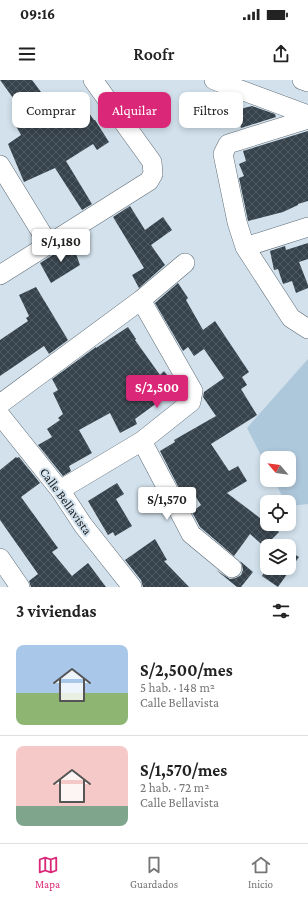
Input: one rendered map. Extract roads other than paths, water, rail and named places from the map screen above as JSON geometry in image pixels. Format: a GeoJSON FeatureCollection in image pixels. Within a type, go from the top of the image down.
{"type":"FeatureCollection","features":[{"type":"Feature","properties":{"kind":"street"},"geometry":{"type":"LineString","coordinates":[[0,276],[150,181],[154,174],[152,162],[93,80]]}},
{"type":"Feature","properties":{"kind":"street"},"geometry":{"type":"LineString","coordinates":[[214,80],[308,115]]}},
{"type":"Feature","properties":{"kind":"street"},"geometry":{"type":"LineString","coordinates":[[302,80],[308,82]]}},
{"type":"Feature","properties":{"kind":"street"},"geometry":{"type":"LineString","coordinates":[[308,119],[228,144],[223,154],[245,247],[291,318],[308,329]]}},
{"type":"Feature","properties":{"kind":"street"},"geometry":{"type":"LineString","coordinates":[[0,166],[49,245]]}},
{"type":"Feature","properties":{"kind":"street"},"geometry":{"type":"LineString","coordinates":[[245,247],[308,227]]}},
{"type":"Feature","properties":{"kind":"street"},"geometry":{"type":"LineString","coordinates":[[0,404],[141,300],[185,263]]}},
{"type":"Feature","properties":{"kind":"street"},"geometry":{"type":"LineString","coordinates":[[60,490],[142,441],[191,402],[193,391],[141,300]]}},
{"type":"Feature","properties":{"kind":"street","name":"Calle Bellavista"},"geometry":{"type":"LineString","coordinates":[[0,415],[60,490],[83,524],[132,587]]}},
{"type":"Feature","properties":{"kind":"street"},"geometry":{"type":"LineString","coordinates":[[142,441],[191,534],[232,568]]}},
{"type":"Feature","properties":{"kind":"street"},"geometry":{"type":"LineString","coordinates":[[0,558],[20,587]]}}]}
